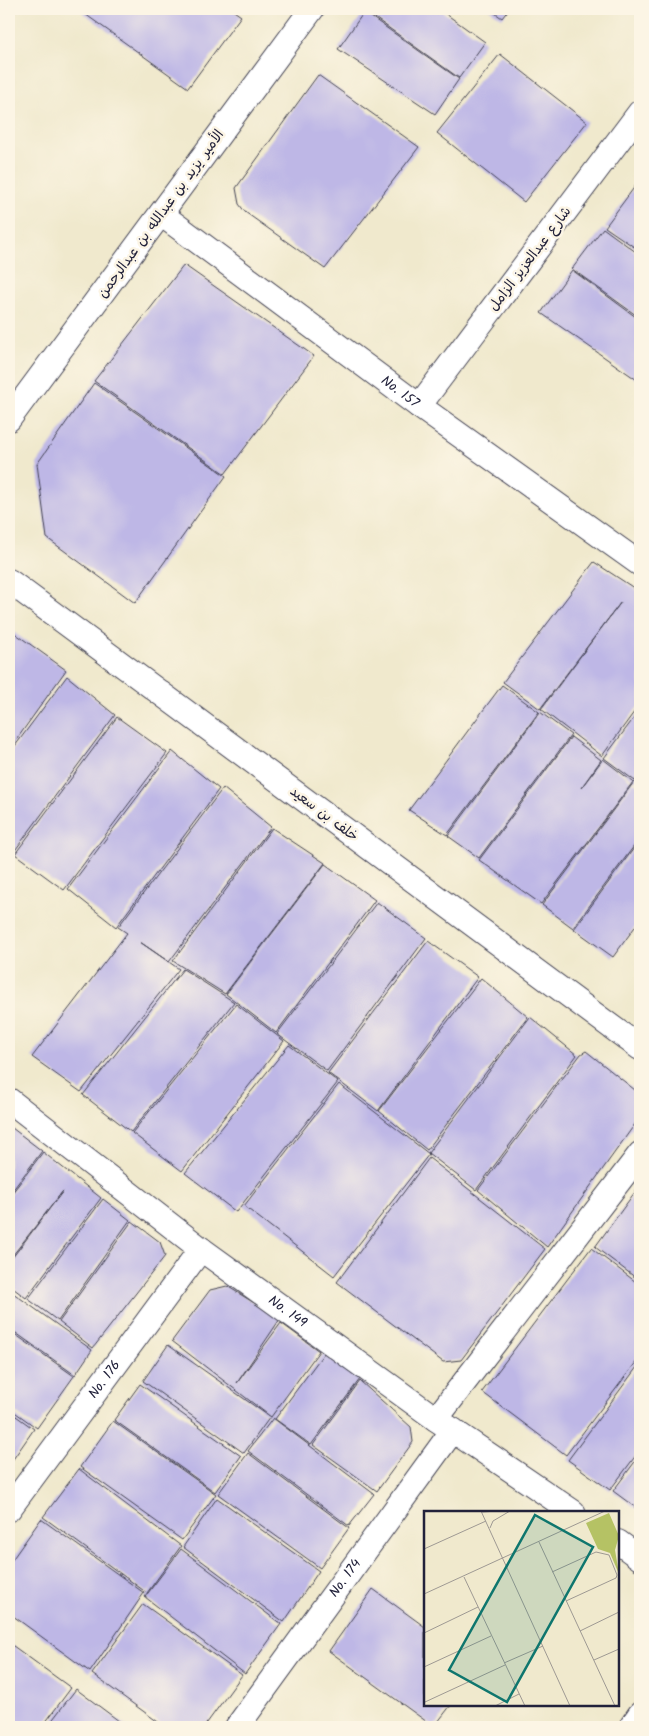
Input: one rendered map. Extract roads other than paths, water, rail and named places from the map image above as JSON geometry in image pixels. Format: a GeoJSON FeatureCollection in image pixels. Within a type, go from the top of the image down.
{"type":"FeatureCollection","features":[{"type":"Feature","properties":{"kind":"street","name":"الأمير يزيد بن عبدالله بن عبدالرحمن"},"geometry":{"type":"LineString","coordinates":[[9,419],[312,9]]}},
{"type":"Feature","properties":{"kind":"street","name":"شارع عبدالعزيز الزامل"},"geometry":{"type":"LineString","coordinates":[[419,406],[640,112]]}},
{"type":"Feature","properties":{"kind":"street","name":"No. 157"},"geometry":{"type":"LineString","coordinates":[[161,214],[419,406],[640,564]]}},
{"type":"Feature","properties":{"kind":"street","name":"خلف بن سعيد"},"geometry":{"type":"LineString","coordinates":[[9,581],[640,1048]]}},
{"type":"Feature","properties":{"kind":"street","name":"No. 149"},"geometry":{"type":"LineString","coordinates":[[9,1100],[201,1249],[445,1425],[572,1511]]}},
{"type":"Feature","properties":{"kind":"street","name":"No. 174"},"geometry":{"type":"LineString","coordinates":[[237,1727],[445,1425],[640,1154]]}},
{"type":"Feature","properties":{"kind":"street","name":"No. 176"},"geometry":{"type":"LineString","coordinates":[[9,1510],[201,1249]]}},
{"type":"Feature","properties":{"kind":"street"},"geometry":{"type":"LineString","coordinates":[[619,1543],[640,1558]]}},
{"type":"Feature","properties":{"kind":"street"},"geometry":{"type":"LineString","coordinates":[[631,1727],[640,1714]]}}]}
